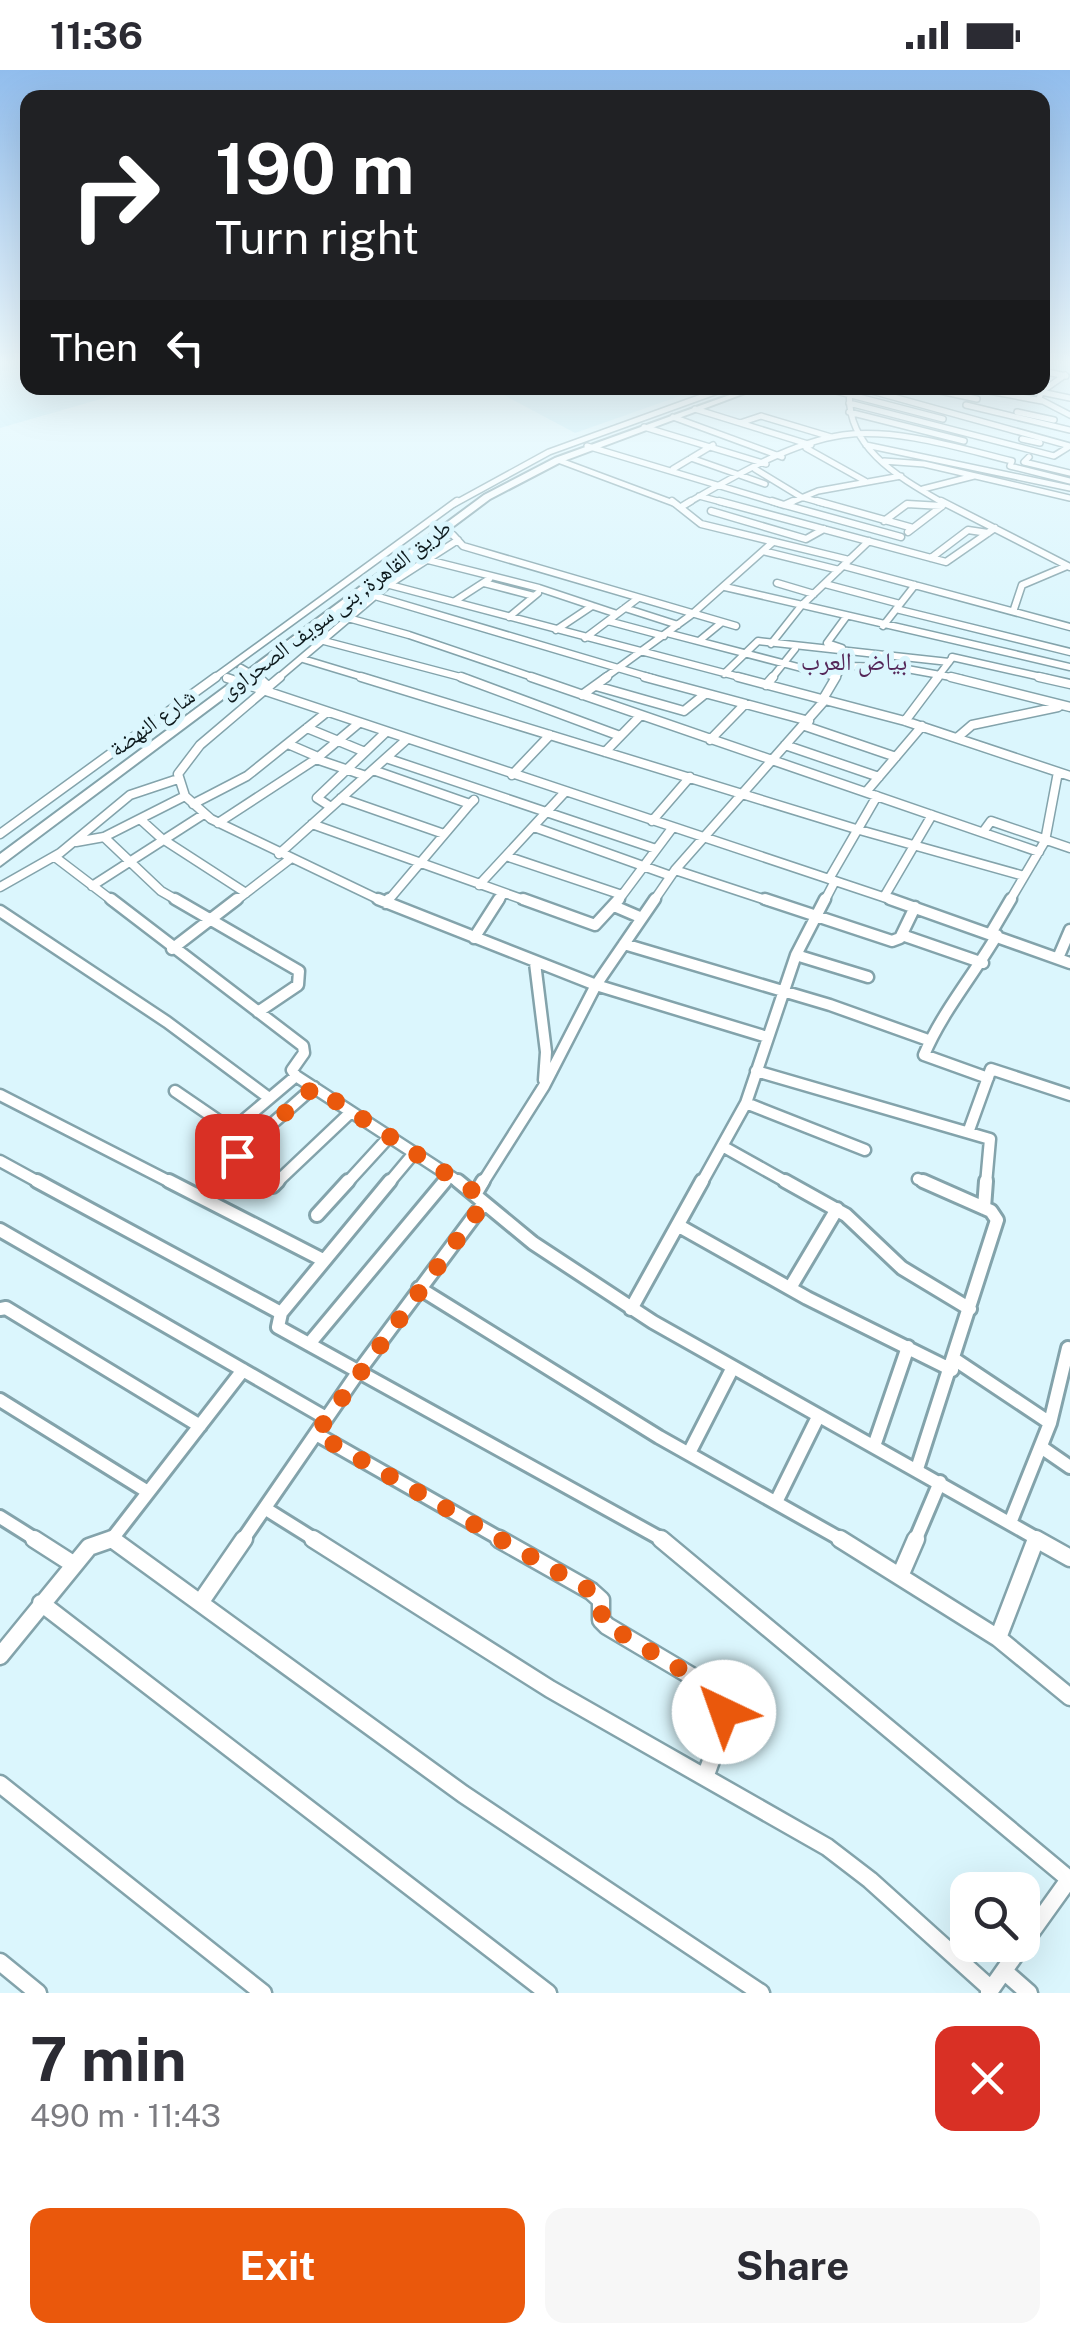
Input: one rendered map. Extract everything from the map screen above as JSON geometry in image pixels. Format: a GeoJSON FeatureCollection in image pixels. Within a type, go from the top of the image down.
{"type":"FeatureCollection","features":[{"type":"Feature","properties":{"kind":"main road","name":"طريق القاهرة, بنى سويف الصحراوى"},"geometry":{"type":"LineString","coordinates":[[0,861],[464,503],[558,454]]}},
{"type":"Feature","properties":{"kind":"main road","name":"طريق القاهرة, بنى سويف الصحراوى"},"geometry":{"type":"LineString","coordinates":[[0,846],[330,613],[439,530],[487,497],[566,454]]}},
{"type":"Feature","properties":{"kind":"street","name":"شارع النهضة"},"geometry":{"type":"LineString","coordinates":[[0,834],[457,500],[506,472],[554,454]]}},
{"type":"Feature","properties":{"kind":"street"},"geometry":{"type":"LineString","coordinates":[[612,454],[902,537]]}},
{"type":"Feature","properties":{"kind":"street"},"geometry":{"type":"LineString","coordinates":[[674,469],[698,454]]}},
{"type":"Feature","properties":{"kind":"street"},"geometry":{"type":"LineString","coordinates":[[737,454],[766,464]]}},
{"type":"Feature","properties":{"kind":"street"},"geometry":{"type":"LineString","coordinates":[[772,454],[783,458]]}},
{"type":"Feature","properties":{"kind":"street"},"geometry":{"type":"LineString","coordinates":[[681,506],[793,454]]}},
{"type":"Feature","properties":{"kind":"street"},"geometry":{"type":"LineString","coordinates":[[820,454],[866,482]]}},
{"type":"Feature","properties":{"kind":"street"},"geometry":{"type":"LineString","coordinates":[[876,454],[901,476],[944,504],[1068,567]]}},
{"type":"Feature","properties":{"kind":"street"},"geometry":{"type":"LineString","coordinates":[[916,454],[1070,481]]}},
{"type":"Feature","properties":{"kind":"street"},"geometry":{"type":"LineString","coordinates":[[975,454],[1012,461],[1010,466],[1070,481]]}},
{"type":"Feature","properties":{"kind":"street"},"geometry":{"type":"LineString","coordinates":[[1013,454],[1029,458]]}},
{"type":"Feature","properties":{"kind":"street"},"geometry":{"type":"LineString","coordinates":[[1034,454],[1024,462],[1070,481]]}},
{"type":"Feature","properties":{"kind":"street"},"geometry":{"type":"LineString","coordinates":[[690,458],[765,484]]}},
{"type":"Feature","properties":{"kind":"street"},"geometry":{"type":"LineString","coordinates":[[558,460],[681,506],[696,521],[1070,627]]}},
{"type":"Feature","properties":{"kind":"street"},"geometry":{"type":"LineString","coordinates":[[883,460],[924,464],[1070,498]]}},
{"type":"Feature","properties":{"kind":"street"},"geometry":{"type":"LineString","coordinates":[[755,469],[801,497],[913,528]]}},
{"type":"Feature","properties":{"kind":"street"},"geometry":{"type":"LineString","coordinates":[[784,505],[801,497],[901,476]]}},
{"type":"Feature","properties":{"kind":"street"},"geometry":{"type":"LineString","coordinates":[[921,489],[975,476]]}},
{"type":"Feature","properties":{"kind":"street"},"geometry":{"type":"LineString","coordinates":[[696,521],[745,492]]}},
{"type":"Feature","properties":{"kind":"street"},"geometry":{"type":"LineString","coordinates":[[699,496],[951,562],[992,530]]}},
{"type":"Feature","properties":{"kind":"street"},"geometry":{"type":"LineString","coordinates":[[771,644],[873,529],[907,504],[944,504]]}},
{"type":"Feature","properties":{"kind":"street"},"geometry":{"type":"LineString","coordinates":[[889,546],[944,504]]}},
{"type":"Feature","properties":{"kind":"street"},"geometry":{"type":"LineString","coordinates":[[711,511],[806,539],[824,529]]}},
{"type":"Feature","properties":{"kind":"street"},"geometry":{"type":"LineString","coordinates":[[813,526],[826,516]]}},
{"type":"Feature","properties":{"kind":"street"},"geometry":{"type":"LineString","coordinates":[[439,530],[463,546],[736,626]]}},
{"type":"Feature","properties":{"kind":"street"},"geometry":{"type":"LineString","coordinates":[[931,558],[968,530],[992,530]]}},
{"type":"Feature","properties":{"kind":"street"},"geometry":{"type":"LineString","coordinates":[[458,540],[388,585],[192,753],[178,778],[189,800],[218,823],[386,903],[596,985],[767,1037]]}},
{"type":"Feature","properties":{"kind":"street"},"geometry":{"type":"LineString","coordinates":[[582,696],[692,615],[773,542]]}},
{"type":"Feature","properties":{"kind":"street"},"geometry":{"type":"LineString","coordinates":[[763,551],[844,565]]}},
{"type":"Feature","properties":{"kind":"street"},"geometry":{"type":"LineString","coordinates":[[428,560],[617,614]]}},
{"type":"Feature","properties":{"kind":"street"},"geometry":{"type":"LineString","coordinates":[[1014,609],[1022,585],[1068,567]]}},
{"type":"Feature","properties":{"kind":"street"},"geometry":{"type":"LineString","coordinates":[[509,616],[552,574]]}},
{"type":"Feature","properties":{"kind":"street"},"geometry":{"type":"LineString","coordinates":[[455,601],[494,576]]}},
{"type":"Feature","properties":{"kind":"street"},"geometry":{"type":"LineString","coordinates":[[484,582],[537,591]]}},
{"type":"Feature","properties":{"kind":"street"},"geometry":{"type":"LineString","coordinates":[[369,583],[455,601],[922,726],[1070,779]]}},
{"type":"Feature","properties":{"kind":"street"},"geometry":{"type":"LineString","coordinates":[[777,583],[814,594]]}},
{"type":"Feature","properties":{"kind":"street"},"geometry":{"type":"LineString","coordinates":[[825,584],[1070,652]]}},
{"type":"Feature","properties":{"kind":"street"},"geometry":{"type":"LineString","coordinates":[[883,626],[916,585]]}},
{"type":"Feature","properties":{"kind":"street"},"geometry":{"type":"LineString","coordinates":[[725,586],[1070,667]]}},
{"type":"Feature","properties":{"kind":"street"},"geometry":{"type":"LineString","coordinates":[[375,596],[744,704],[896,756]]}},
{"type":"Feature","properties":{"kind":"street"},"geometry":{"type":"LineString","coordinates":[[585,638],[637,598]]}},
{"type":"Feature","properties":{"kind":"street"},"geometry":{"type":"LineString","coordinates":[[556,630],[592,606]]}},
{"type":"Feature","properties":{"kind":"street"},"geometry":{"type":"LineString","coordinates":[[625,608],[678,625]]}},
{"type":"Feature","properties":{"kind":"street"},"geometry":{"type":"LineString","coordinates":[[330,613],[1039,852]]}},
{"type":"Feature","properties":{"kind":"street"},"geometry":{"type":"LineString","coordinates":[[846,617],[827,644],[858,652]]}},
{"type":"Feature","properties":{"kind":"street"},"geometry":{"type":"LineString","coordinates":[[608,621],[836,677]]}},
{"type":"Feature","properties":{"kind":"street"},"geometry":{"type":"LineString","coordinates":[[699,642],[721,622]]}},
{"type":"Feature","properties":{"kind":"street"},"geometry":{"type":"LineString","coordinates":[[882,652],[900,630]]}},
{"type":"Feature","properties":{"kind":"street"},"geometry":{"type":"LineString","coordinates":[[324,641],[459,676],[620,736]]}},
{"type":"Feature","properties":{"kind":"street"},"geometry":{"type":"LineString","coordinates":[[596,686],[684,711],[707,694],[756,641],[794,648],[951,659],[1070,687],[1067,706]]}},
{"type":"Feature","properties":{"kind":"street"},"geometry":{"type":"LineString","coordinates":[[904,721],[960,643]]}},
{"type":"Feature","properties":{"kind":"street"},"geometry":{"type":"LineString","coordinates":[[766,685],[794,648]]}},
{"type":"Feature","properties":{"kind":"street"},"geometry":{"type":"LineString","coordinates":[[303,659],[1024,876]]}},
{"type":"Feature","properties":{"kind":"street"},"geometry":{"type":"LineString","coordinates":[[202,1600],[480,1198],[596,985],[624,944],[702,837],[807,724],[847,664],[938,676],[1067,706]]}},
{"type":"Feature","properties":{"kind":"street"},"geometry":{"type":"LineString","coordinates":[[240,675],[406,740],[884,897],[1070,963]]}},
{"type":"Feature","properties":{"kind":"street"},"geometry":{"type":"LineString","coordinates":[[240,675],[268,689]]}},
{"type":"Feature","properties":{"kind":"street"},"geometry":{"type":"LineString","coordinates":[[710,740],[744,704]]}},
{"type":"Feature","properties":{"kind":"street"},"geometry":{"type":"LineString","coordinates":[[958,738],[972,725],[1067,706]]}},
{"type":"Feature","properties":{"kind":"street"},"geometry":{"type":"LineString","coordinates":[[74,842],[104,836],[246,776],[327,712]]}},
{"type":"Feature","properties":{"kind":"street"},"geometry":{"type":"LineString","coordinates":[[605,752],[640,716]]}},
{"type":"Feature","properties":{"kind":"street"},"geometry":{"type":"LineString","coordinates":[[218,823],[317,758],[358,723]]}},
{"type":"Feature","properties":{"kind":"street"},"geometry":{"type":"LineString","coordinates":[[866,792],[922,726]]}},
{"type":"Feature","properties":{"kind":"street"},"geometry":{"type":"LineString","coordinates":[[307,728],[364,752]]}},
{"type":"Feature","properties":{"kind":"street"},"geometry":{"type":"LineString","coordinates":[[331,807],[316,798],[386,732]]}},
{"type":"Feature","properties":{"kind":"street"},"geometry":{"type":"LineString","coordinates":[[512,775],[550,735]]}},
{"type":"Feature","properties":{"kind":"street"},"geometry":{"type":"LineString","coordinates":[[278,854],[406,740]]}},
{"type":"Feature","properties":{"kind":"street"},"geometry":{"type":"LineString","coordinates":[[288,744],[346,769],[470,804]]}},
{"type":"Feature","properties":{"kind":"street"},"geometry":{"type":"LineString","coordinates":[[785,746],[879,776]]}},
{"type":"Feature","properties":{"kind":"street"},"geometry":{"type":"LineString","coordinates":[[386,758],[656,849]]}},
{"type":"Feature","properties":{"kind":"street"},"geometry":{"type":"LineString","coordinates":[[386,903],[470,804],[494,769]]}},
{"type":"Feature","properties":{"kind":"street"},"geometry":{"type":"LineString","coordinates":[[988,1078],[926,1058],[928,1040],[982,963],[1045,840],[1057,775]]}},
{"type":"Feature","properties":{"kind":"street"},"geometry":{"type":"LineString","coordinates":[[652,820],[690,777]]}},
{"type":"Feature","properties":{"kind":"street"},"geometry":{"type":"LineString","coordinates":[[0,887],[33,865],[54,857],[130,794],[178,778]]}},
{"type":"Feature","properties":{"kind":"street"},"geometry":{"type":"LineString","coordinates":[[479,885],[566,792]]}},
{"type":"Feature","properties":{"kind":"street"},"geometry":{"type":"LineString","coordinates":[[631,1309],[746,1103],[796,955],[856,828],[876,796]]}},
{"type":"Feature","properties":{"kind":"street"},"geometry":{"type":"LineString","coordinates":[[341,798],[444,834]]}},
{"type":"Feature","properties":{"kind":"street"},"geometry":{"type":"LineString","coordinates":[[92,886],[161,838],[204,814]]}},
{"type":"Feature","properties":{"kind":"street"},"geometry":{"type":"LineString","coordinates":[[884,897],[932,815]]}},
{"type":"Feature","properties":{"kind":"street"},"geometry":{"type":"LineString","coordinates":[[140,819],[161,838],[246,893]]}},
{"type":"Feature","properties":{"kind":"street"},"geometry":{"type":"LineString","coordinates":[[984,832],[991,821],[1070,848]]}},
{"type":"Feature","properties":{"kind":"street"},"geometry":{"type":"LineString","coordinates":[[312,824],[594,925],[614,906],[673,827]]}},
{"type":"Feature","properties":{"kind":"street"},"geometry":{"type":"LineString","coordinates":[[534,827],[644,866],[892,942],[902,935],[915,908]]}},
{"type":"Feature","properties":{"kind":"street"},"geometry":{"type":"LineString","coordinates":[[104,836],[161,891],[293,966],[302,975],[298,985],[258,1012]]}},
{"type":"Feature","properties":{"kind":"street"},"geometry":{"type":"LineString","coordinates":[[506,856],[622,896]]}},
{"type":"Feature","properties":{"kind":"street"},"geometry":{"type":"LineString","coordinates":[[54,857],[305,1048],[292,1070],[296,1076],[449,1176],[480,1198],[500,1219],[730,1371],[917,1469],[1070,1558]]}},
{"type":"Feature","properties":{"kind":"street"},"geometry":{"type":"LineString","coordinates":[[172,949],[290,860]]}},
{"type":"Feature","properties":{"kind":"street"},"geometry":{"type":"LineString","coordinates":[[474,938],[503,894]]}},
{"type":"Feature","properties":{"kind":"street"},"geometry":{"type":"LineString","coordinates":[[614,906],[642,918]]}},
{"type":"Feature","properties":{"kind":"street"},"geometry":{"type":"LineString","coordinates":[[0,911],[167,1022],[270,1098]]}},
{"type":"Feature","properties":{"kind":"street"},"geometry":{"type":"LineString","coordinates":[[1058,958],[1070,930]]}},
{"type":"Feature","properties":{"kind":"street"},"geometry":{"type":"LineString","coordinates":[[902,935],[982,963]]}},
{"type":"Feature","properties":{"kind":"street"},"geometry":{"type":"LineString","coordinates":[[624,944],[783,990],[928,1040]]}},
{"type":"Feature","properties":{"kind":"street"},"geometry":{"type":"LineString","coordinates":[[796,955],[868,978]]}},
{"type":"Feature","properties":{"kind":"street"},"geometry":{"type":"LineString","coordinates":[[534,963],[546,1052],[544,1086]]}},
{"type":"Feature","properties":{"kind":"street"},"geometry":{"type":"LineString","coordinates":[[969,1130],[991,1069],[1070,1095]]}},
{"type":"Feature","properties":{"kind":"street"},"geometry":{"type":"LineString","coordinates":[[756,1071],[969,1130],[992,1141],[984,1208]]}},
{"type":"Feature","properties":{"kind":"street"},"geometry":{"type":"LineString","coordinates":[[175,1091],[229,1130],[296,1076]]}},
{"type":"Feature","properties":{"kind":"street"},"geometry":{"type":"LineString","coordinates":[[217,1172],[314,1087]]}},
{"type":"Feature","properties":{"kind":"street"},"geometry":{"type":"LineString","coordinates":[[0,1096],[324,1260]]}},
{"type":"Feature","properties":{"kind":"street"},"geometry":{"type":"LineString","coordinates":[[746,1103],[865,1150]]}},
{"type":"Feature","properties":{"kind":"street"},"geometry":{"type":"LineString","coordinates":[[273,1186],[352,1112]]}},
{"type":"Feature","properties":{"kind":"street"},"geometry":{"type":"LineString","coordinates":[[317,1216],[389,1137]]}},
{"type":"Feature","properties":{"kind":"street"},"geometry":{"type":"LineString","coordinates":[[724,1147],[838,1209],[902,1268],[970,1310]]}},
{"type":"Feature","properties":{"kind":"street"},"geometry":{"type":"LineString","coordinates":[[414,1154],[280,1313],[278,1327],[672,1545],[1070,1878],[1040,1920]]}},
{"type":"Feature","properties":{"kind":"street"},"geometry":{"type":"LineString","coordinates":[[0,1161],[280,1313]]}},
{"type":"Feature","properties":{"kind":"street"},"geometry":{"type":"LineString","coordinates":[[310,1344],[449,1176]]}},
{"type":"Feature","properties":{"kind":"street"},"geometry":{"type":"LineString","coordinates":[[917,1469],[997,1220],[984,1208],[918,1179]]}},
{"type":"Feature","properties":{"kind":"street"},"geometry":{"type":"LineString","coordinates":[[790,1288],[838,1209]]}},
{"type":"Feature","properties":{"kind":"street"},"geometry":{"type":"LineString","coordinates":[[679,1226],[790,1288],[953,1364],[1050,1423]]}},
{"type":"Feature","properties":{"kind":"street"},"geometry":{"type":"LineString","coordinates":[[0,1230],[326,1418]]}},
{"type":"Feature","properties":{"kind":"street"},"geometry":{"type":"LineString","coordinates":[[420,1288],[689,1454],[900,1576],[998,1638],[1070,1697]]}},
{"type":"Feature","properties":{"kind":"street"},"geometry":{"type":"LineString","coordinates":[[0,1309],[6,1308],[200,1426]]}},
{"type":"Feature","properties":{"kind":"street"},"geometry":{"type":"LineString","coordinates":[[874,1446],[908,1346]]}},
{"type":"Feature","properties":{"kind":"street"},"geometry":{"type":"LineString","coordinates":[[1010,1523],[1050,1423],[1068,1348]]}},
{"type":"Feature","properties":{"kind":"street"},"geometry":{"type":"LineString","coordinates":[[0,1656],[89,1547],[112,1539],[243,1370]]}},
{"type":"Feature","properties":{"kind":"street"},"geometry":{"type":"LineString","coordinates":[[689,1454],[730,1371]]}},
{"type":"Feature","properties":{"kind":"street"},"geometry":{"type":"LineString","coordinates":[[0,1400],[148,1492]]}},
{"type":"Feature","properties":{"kind":"street"},"geometry":{"type":"LineString","coordinates":[[776,1502],[818,1417]]}},
{"type":"Feature","properties":{"kind":"street"},"geometry":{"type":"LineString","coordinates":[[316,1434],[591,1591],[601,1600],[601,1620],[606,1626],[715,1690],[724,1712],[706,1775]]}},
{"type":"Feature","properties":{"kind":"street"},"geometry":{"type":"LineString","coordinates":[[1040,1447],[1070,1467]]}},
{"type":"Feature","properties":{"kind":"street"},"geometry":{"type":"LineString","coordinates":[[900,1576],[940,1482]]}},
{"type":"Feature","properties":{"kind":"street"},"geometry":{"type":"LineString","coordinates":[[266,1509],[550,1689],[706,1775],[850,1863],[989,1991],[1010,1962]]}},
{"type":"Feature","properties":{"kind":"street"},"geometry":{"type":"LineString","coordinates":[[0,1517],[73,1564]]}},
{"type":"Feature","properties":{"kind":"street"},"geometry":{"type":"LineString","coordinates":[[998,1638],[1036,1538]]}},
{"type":"Feature","properties":{"kind":"street"},"geometry":{"type":"LineString","coordinates":[[112,1539],[202,1600],[462,1792],[615,1890],[761,1993]]}},
{"type":"Feature","properties":{"kind":"street"},"geometry":{"type":"LineString","coordinates":[[42,1603],[548,1993]]}},
{"type":"Feature","properties":{"kind":"street"},"geometry":{"type":"LineString","coordinates":[[0,1784],[263,1993]]}},
{"type":"Feature","properties":{"kind":"street"},"geometry":{"type":"LineString","coordinates":[[0,1962],[38,1993]]}},
{"type":"Feature","properties":{"kind":"street"},"geometry":{"type":"LineString","coordinates":[[1004,1971],[1029,1993]]}},
{"type":"Feature","properties":{"kind":"district","name":"بياض العرب"},"geometry":{"type":"Point","coordinates":[854,661]}},
{"type":"Feature","properties":{"kind":"route"},"geometry":{"type":"LineString","coordinates":[[237,1156],[314,1087],[476,1193],[484,1203],[358,1371],[316,1434],[591,1591],[601,1600],[601,1617],[606,1626],[715,1690],[724,1704],[724,1712]]}}]}
